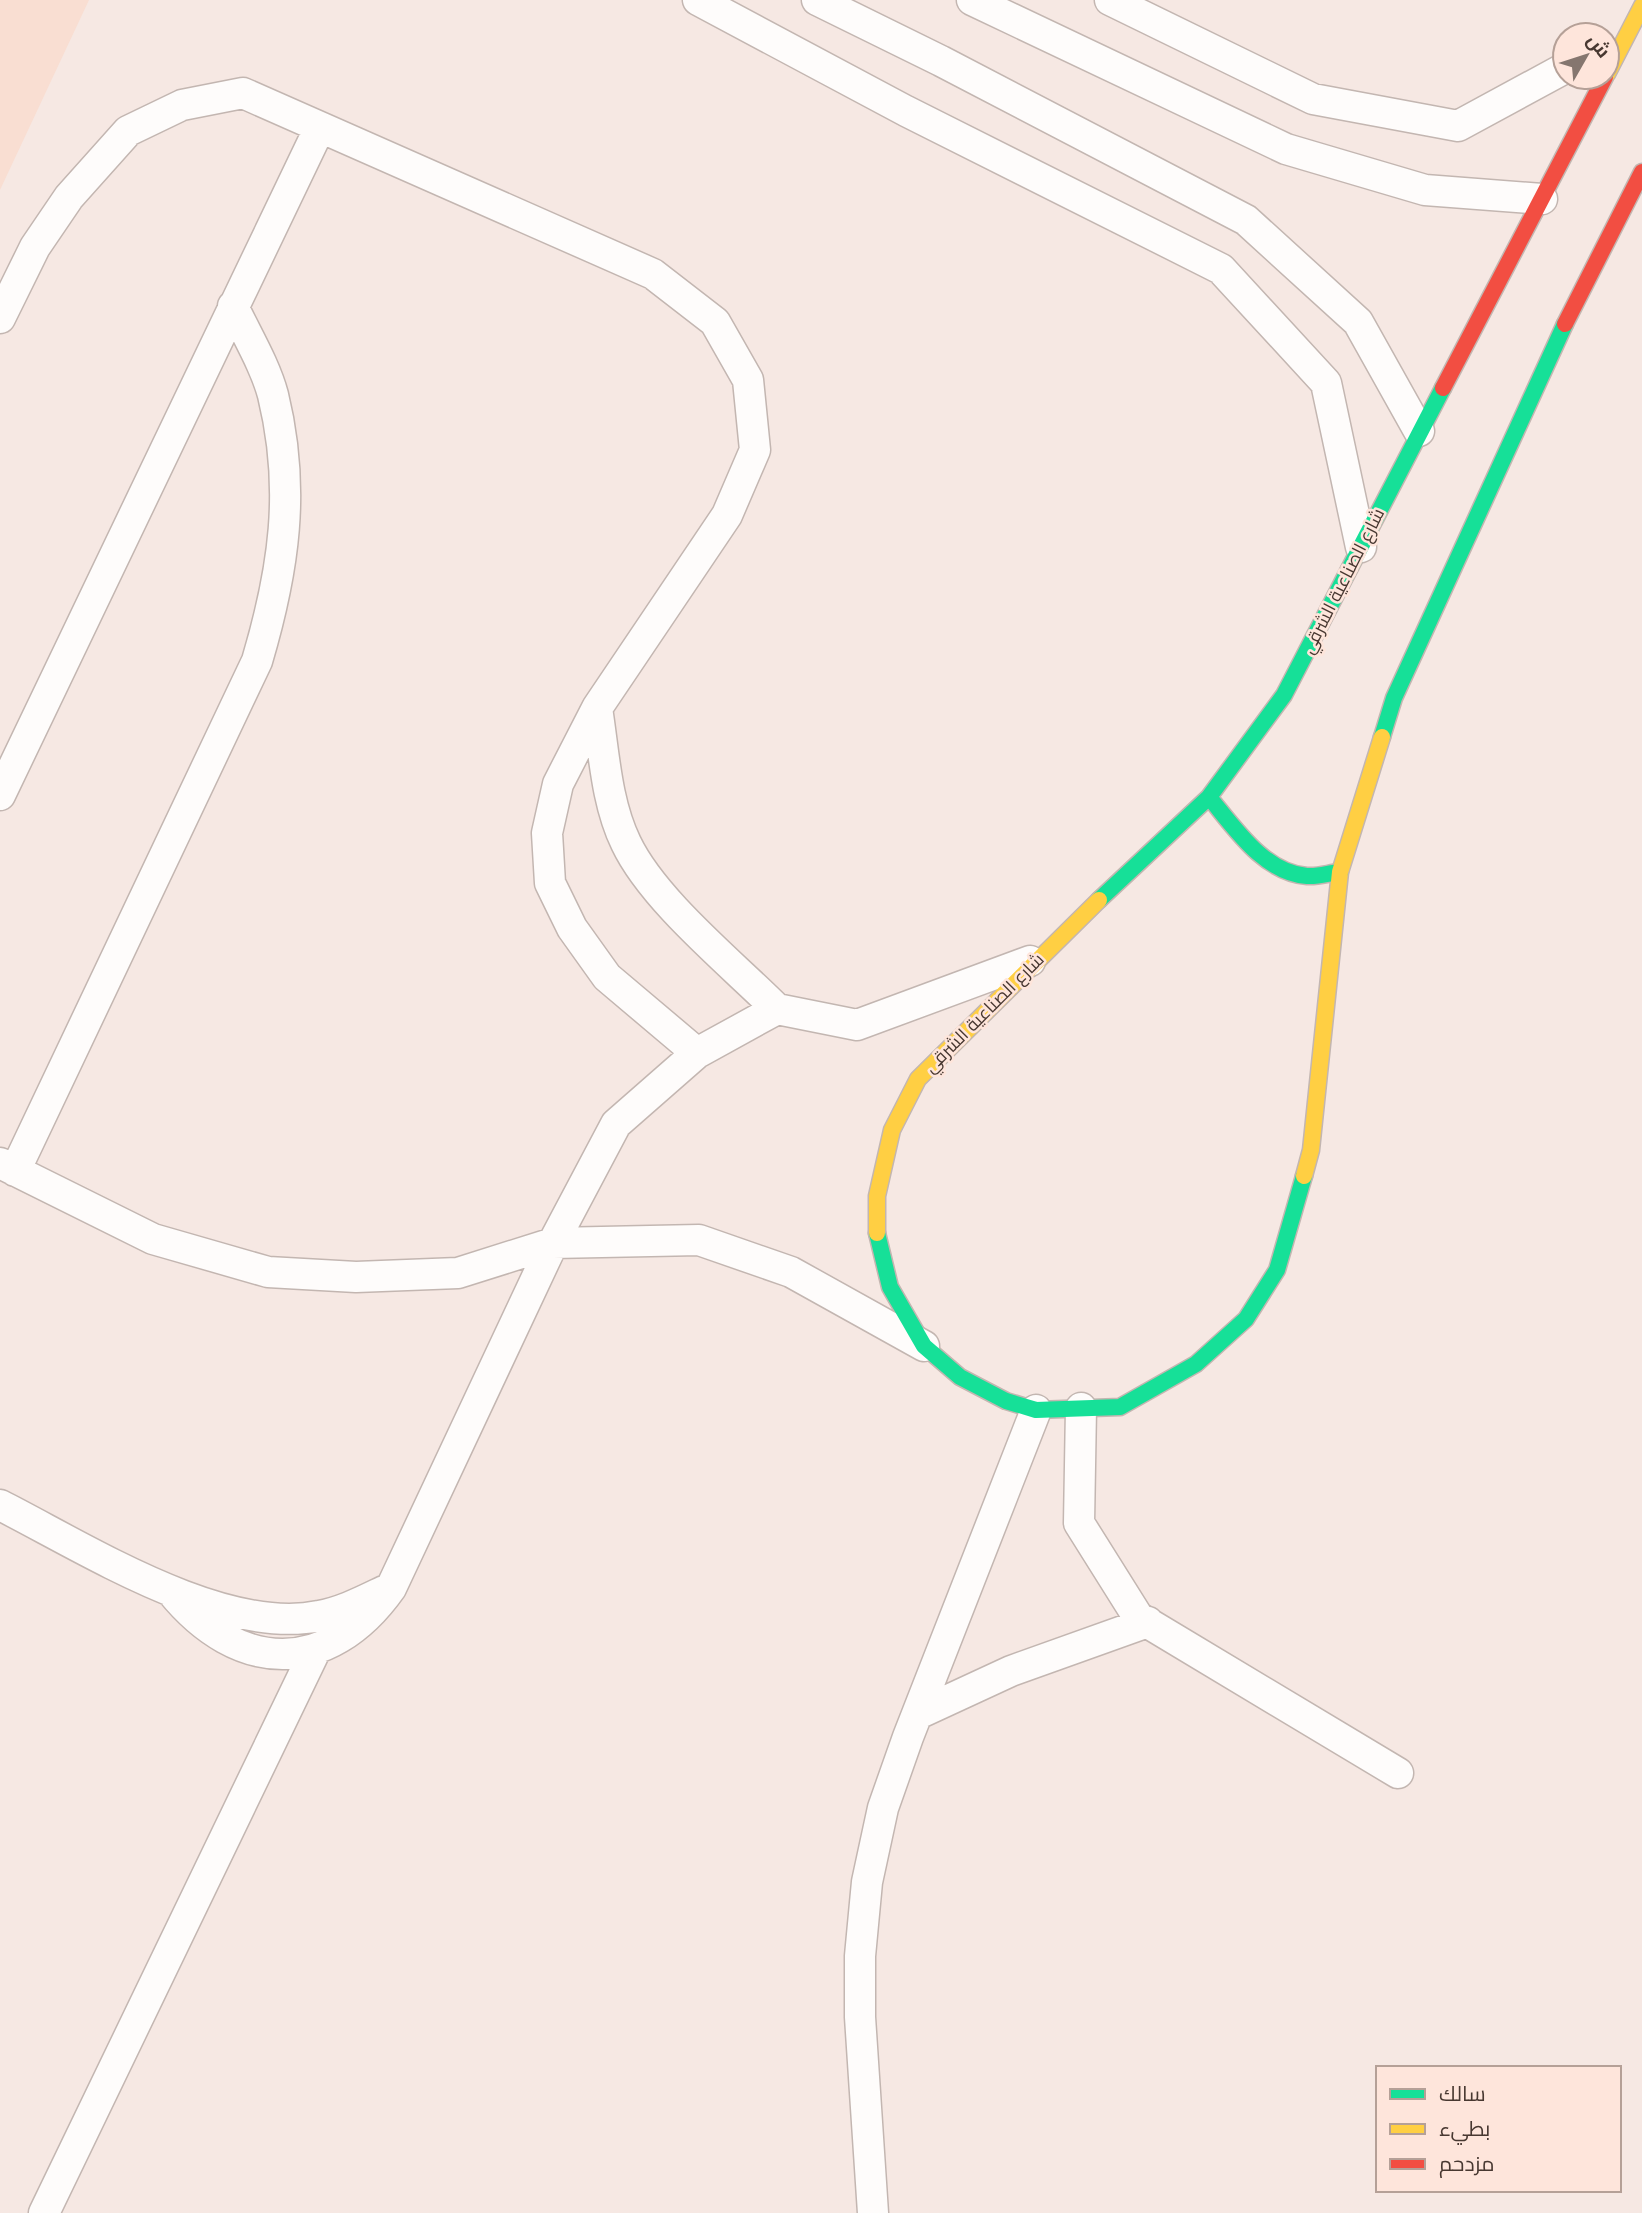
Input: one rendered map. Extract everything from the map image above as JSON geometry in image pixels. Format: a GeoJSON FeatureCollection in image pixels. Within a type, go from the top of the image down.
{"type":"FeatureCollection","features":[{"type":"Feature","properties":{"kind":"main road","name":"شارع الصناعية الشرقي"},"geometry":{"type":"LineString","coordinates":[[1621,35],[1642,6]]}},
{"type":"Feature","properties":{"kind":"main road","name":"شارع الصناعية الشرقي"},"geometry":{"type":"LineString","coordinates":[[1598,91],[1284,695],[1209,797],[1037,958],[918,1079],[892,1130],[877,1196],[877,1238],[890,1287],[924,1346],[960,1377],[1006,1401],[1036,1410],[1120,1407],[1196,1364],[1246,1320],[1277,1270],[1311,1150],[1340,872],[1394,698],[1559,335],[1642,172]]}},
{"type":"Feature","properties":{"kind":"main road"},"geometry":{"type":"LineString","coordinates":[[1209,797],[1252,845],[1275,864],[1304,876],[1340,872]]}},
{"type":"Feature","properties":{"kind":"lane"},"geometry":{"type":"LineString","coordinates":[[698,0],[906,111],[1220,268],[1326,383],[1361,547]]}},
{"type":"Feature","properties":{"kind":"lane"},"geometry":{"type":"LineString","coordinates":[[817,0],[942,61],[1246,220],[1357,322],[1419,431]]}},
{"type":"Feature","properties":{"kind":"lane"},"geometry":{"type":"LineString","coordinates":[[972,0],[1286,149],[1425,190],[1542,199]]}},
{"type":"Feature","properties":{"kind":"lane"},"geometry":{"type":"LineString","coordinates":[[1110,0],[1313,99],[1458,126],[1551,76]]}},
{"type":"Feature","properties":{"kind":"lane"},"geometry":{"type":"LineString","coordinates":[[0,318],[34,247],[69,197],[128,131],[182,105],[243,93],[653,274],[715,322],[748,380],[755,450],[727,515],[597,708],[558,784],[547,833],[550,883],[572,928],[607,977],[697,1053]]}},
{"type":"Feature","properties":{"kind":"lane"},"geometry":{"type":"LineString","coordinates":[[0,795],[320,127]]}},
{"type":"Feature","properties":{"kind":"lane"},"geometry":{"type":"LineString","coordinates":[[233,306],[272,393],[284,460],[285,527],[276,595],[257,660],[8,1167],[153,1239],[268,1272],[356,1277],[458,1273],[553,1243],[699,1240],[791,1272],[924,1346]]}},
{"type":"Feature","properties":{"kind":"lane"},"geometry":{"type":"LineString","coordinates":[[597,708],[611,799],[626,843],[653,887],[777,1009],[858,1025],[1037,958]]}},
{"type":"Feature","properties":{"kind":"lane"},"geometry":{"type":"LineString","coordinates":[[172,1591],[192,1617],[219,1637],[250,1650],[283,1653],[316,1649],[355,1629],[372,1615],[391,1588],[553,1243],[616,1124],[697,1053],[777,1009]]}},
{"type":"Feature","properties":{"kind":"lane"},"geometry":{"type":"LineString","coordinates":[[1081,1408],[1079,1523],[1138,1616],[1398,1773]]}},
{"type":"Feature","properties":{"kind":"lane"},"geometry":{"type":"LineString","coordinates":[[873,2213],[862,2043],[860,1956],[867,1882],[883,1808],[1036,1410]]}},
{"type":"Feature","properties":{"kind":"lane"},"geometry":{"type":"LineString","coordinates":[[0,1505],[172,1591],[242,1612],[280,1617],[318,1617],[391,1588]]}},
{"type":"Feature","properties":{"kind":"lane"},"geometry":{"type":"LineString","coordinates":[[918,1714],[1011,1671],[1148,1622]]}},
{"type":"Feature","properties":{"kind":"lane"},"geometry":{"type":"LineString","coordinates":[[44,2213],[316,1649]]}},
{"type":"Feature","properties":{"kind":"shaded area"},"geometry":{"type":"Polygon","coordinates":[[[0,0],[89,0],[0,190],[0,0]]]}},
{"type":"Feature","properties":{"kind":"traffic: fast"},"geometry":{"type":"LineString","coordinates":[[1382,737],[1394,698],[1565,324]]}},
{"type":"Feature","properties":{"kind":"traffic: fast"},"geometry":{"type":"LineString","coordinates":[[1099,900],[1209,797],[1284,695],[1443,388]]}},
{"type":"Feature","properties":{"kind":"traffic: fast"},"geometry":{"type":"LineString","coordinates":[[1209,797],[1251,847],[1277,867],[1307,876],[1340,872]]}},
{"type":"Feature","properties":{"kind":"traffic: fast"},"geometry":{"type":"LineString","coordinates":[[877,1233],[890,1287],[924,1346],[960,1377],[1006,1401],[1036,1410],[1120,1407],[1196,1364],[1246,1319],[1277,1270],[1304,1176]]}},
{"type":"Feature","properties":{"kind":"traffic: slow"},"geometry":{"type":"LineString","coordinates":[[1621,47],[1642,6]]}},
{"type":"Feature","properties":{"kind":"traffic: slow"},"geometry":{"type":"LineString","coordinates":[[1304,1176],[1311,1150],[1340,872],[1382,737]]}},
{"type":"Feature","properties":{"kind":"traffic: slow"},"geometry":{"type":"LineString","coordinates":[[877,1233],[877,1196],[892,1130],[918,1079],[1099,900]]}},
{"type":"Feature","properties":{"kind":"traffic: jam"},"geometry":{"type":"LineString","coordinates":[[1443,388],[1598,91]]}},
{"type":"Feature","properties":{"kind":"traffic: jam"},"geometry":{"type":"LineString","coordinates":[[1565,324],[1642,172]]}}]}
